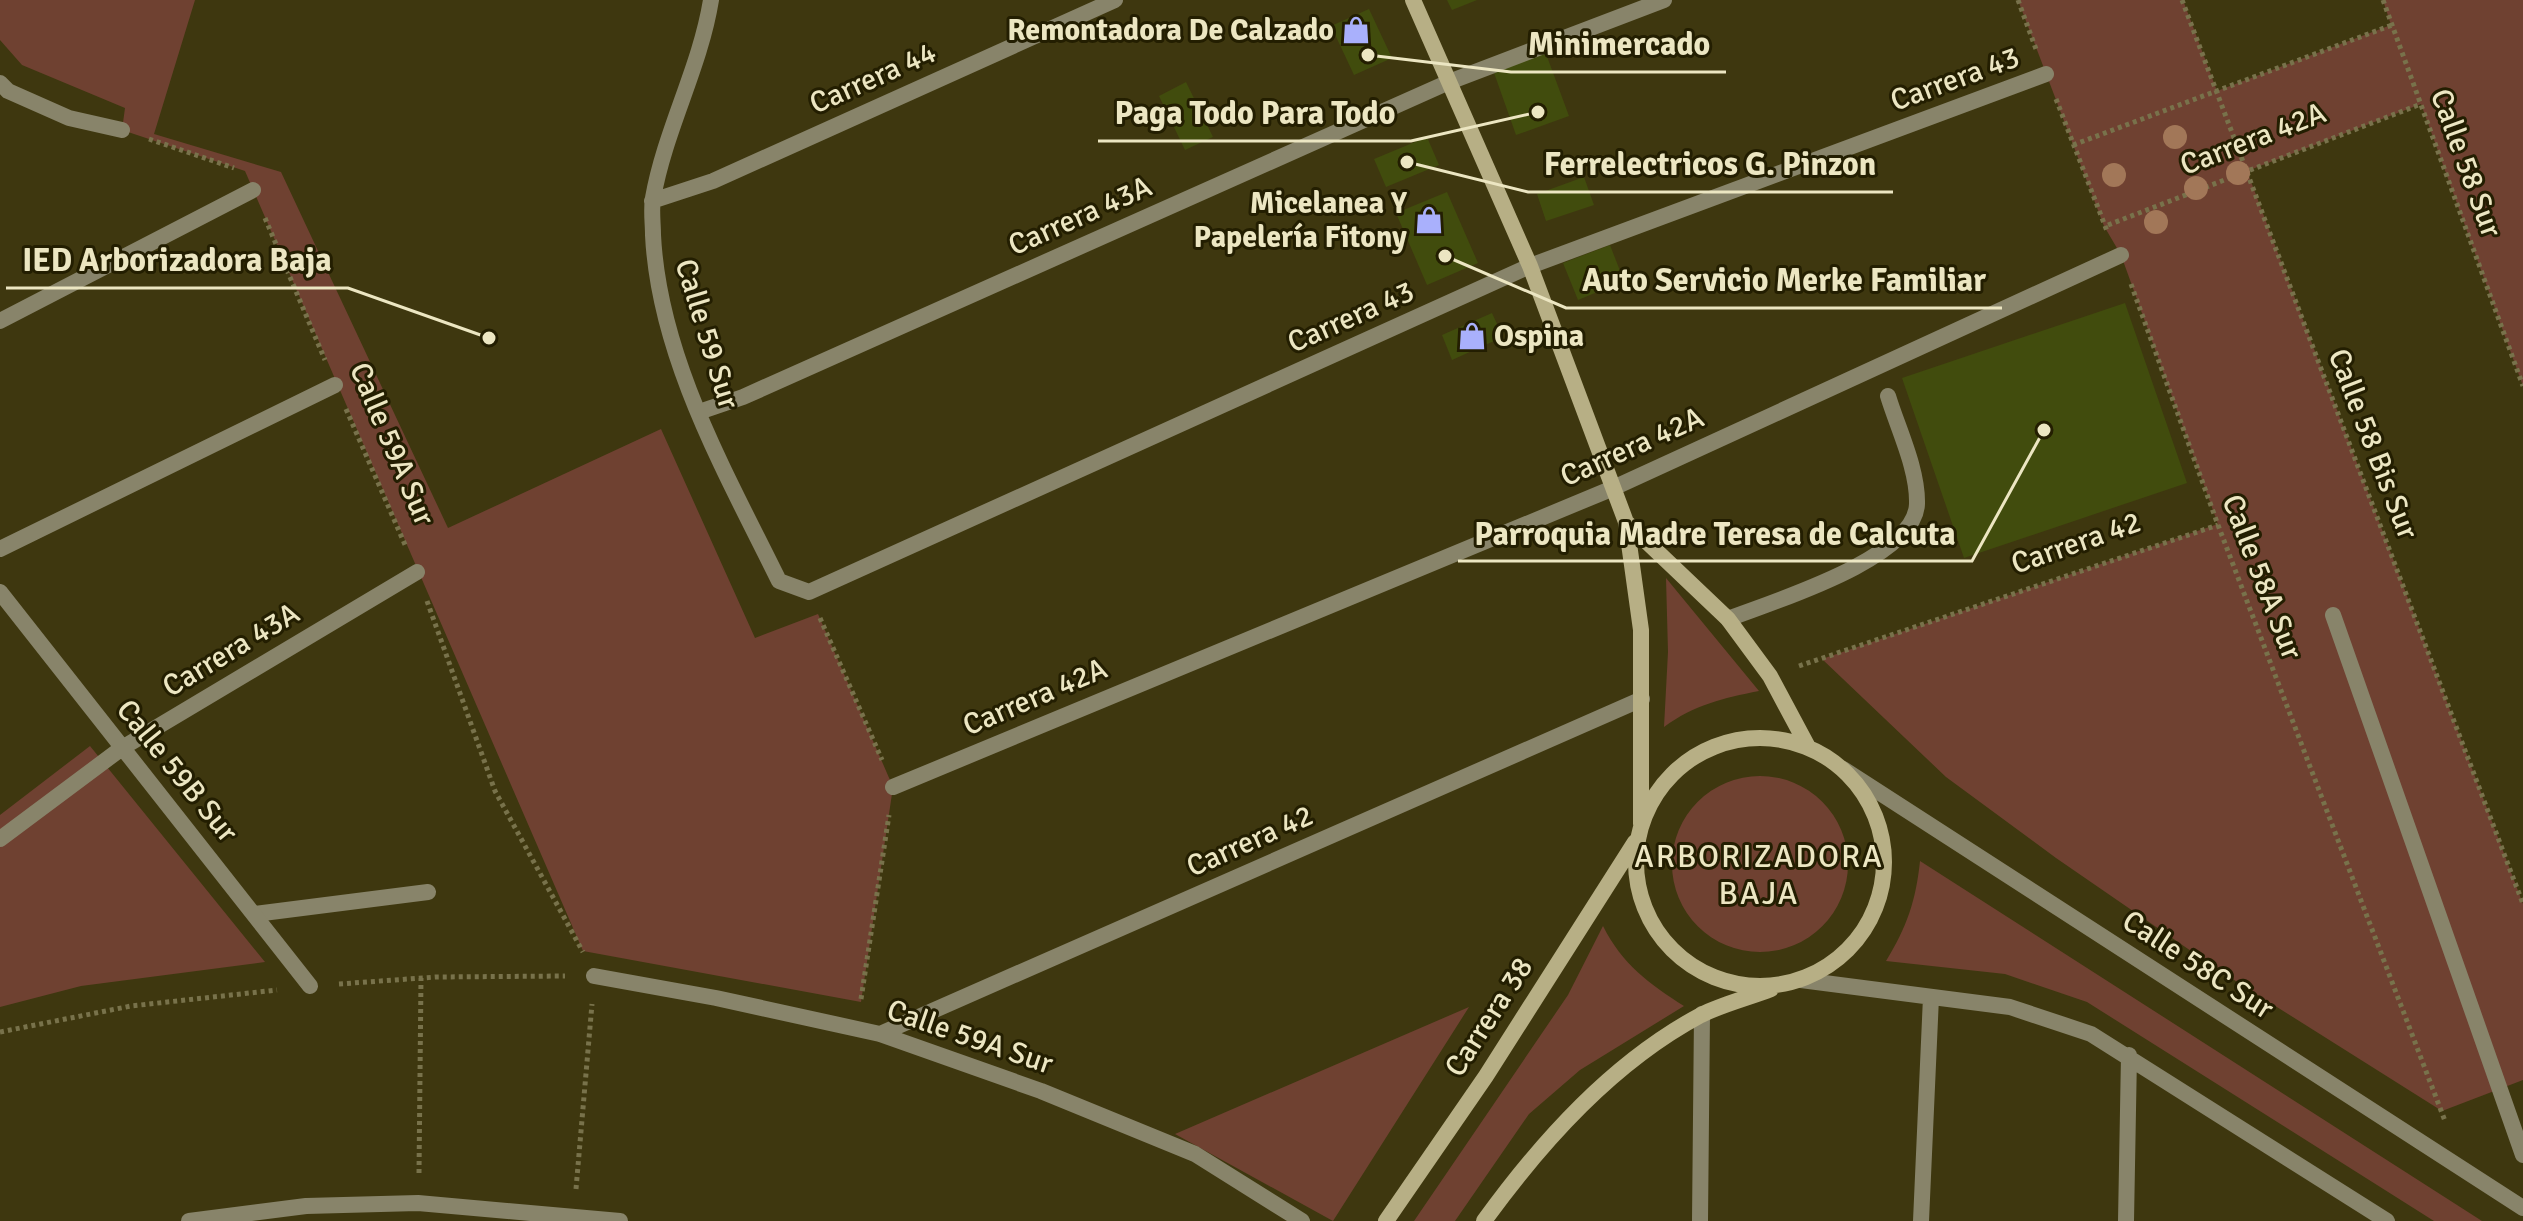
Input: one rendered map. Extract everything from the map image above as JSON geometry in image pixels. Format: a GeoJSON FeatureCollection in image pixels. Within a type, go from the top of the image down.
{"type":"FeatureCollection","features":[{"type":"Feature","properties":{"kind":"street","name":"Calle 59 Sur"},"geometry":{"type":"LineString","coordinates":[[711,0],[707,22],[676,110],[652,201],[655,266],[667,319],[699,412],[779,581],[809,592]]}},
{"type":"Feature","properties":{"kind":"street","name":"Carrera 44"},"geometry":{"type":"LineString","coordinates":[[652,201],[713,181],[1115,0]]}},
{"type":"Feature","properties":{"kind":"street"},"geometry":{"type":"LineString","coordinates":[[1413,0],[1530,266],[1611,489],[1626,522],[1641,630],[1636,881],[1648,919],[1672,951],[1705,974],[1743,986],[1784,985]]}},
{"type":"Feature","properties":{"kind":"street","name":"Carrera 43A"},"geometry":{"type":"LineString","coordinates":[[699,412],[743,397],[1449,82],[1664,0]]}},
{"type":"Feature","properties":{"kind":"street","name":"Carrera 43"},"geometry":{"type":"LineString","coordinates":[[809,592],[1530,266],[2046,74]]}},
{"type":"Feature","properties":{"kind":"street"},"geometry":{"type":"LineString","coordinates":[[3,89],[69,118],[122,130]]}},
{"type":"Feature","properties":{"kind":"street"},"geometry":{"type":"LineString","coordinates":[[0,321],[253,190]]}},
{"type":"Feature","properties":{"kind":"street","name":"Carrera 42A"},"geometry":{"type":"LineString","coordinates":[[893,787],[1611,489],[2121,255]]}},
{"type":"Feature","properties":{"kind":"street"},"geometry":{"type":"LineString","coordinates":[[0,549],[335,385]]}},
{"type":"Feature","properties":{"kind":"street"},"geometry":{"type":"LineString","coordinates":[[1728,619],[1852,571],[1884,549],[1909,523],[1917,502],[1914,480],[1888,396]]}},
{"type":"Feature","properties":{"kind":"street"},"geometry":{"type":"LineString","coordinates":[[1626,522],[1728,619],[1770,676],[1808,747]]}},
{"type":"Feature","properties":{"kind":"street","name":"Carrera 43A"},"geometry":{"type":"LineString","coordinates":[[0,839],[122,748],[417,572]]}},
{"type":"Feature","properties":{"kind":"street","name":"Calle 59B Sur"},"geometry":{"type":"LineString","coordinates":[[0,592],[310,986]]}},
{"type":"Feature","properties":{"kind":"street"},"geometry":{"type":"LineString","coordinates":[[2333,615],[2523,1155]]}},
{"type":"Feature","properties":{"kind":"street","name":"Carrera 42"},"geometry":{"type":"LineString","coordinates":[[880,1034],[1642,699]]}},
{"type":"Feature","properties":{"kind":"street"},"geometry":{"type":"LineString","coordinates":[[1484,1221],[1524,1166],[1575,1110],[1636,1059],[1702,1014],[1801,980],[1834,963],[1860,937],[1879,904],[1886,868],[1881,831],[1867,797],[1843,769],[1808,747],[1768,738],[1727,742],[1689,759],[1660,787],[1638,832]]}},
{"type":"Feature","properties":{"kind":"street","name":"Calle 58C Sur"},"geometry":{"type":"LineString","coordinates":[[1843,769],[2523,1208]]}},
{"type":"Feature","properties":{"kind":"street","name":"Carrera 38"},"geometry":{"type":"LineString","coordinates":[[1386,1221],[1486,1076],[1638,832]]}},
{"type":"Feature","properties":{"kind":"street"},"geometry":{"type":"LineString","coordinates":[[255,914],[428,892]]}},
{"type":"Feature","properties":{"kind":"street","name":"Calle 59A Sur"},"geometry":{"type":"LineString","coordinates":[[594,976],[716,998],[880,1034],[1041,1091],[1195,1154],[1302,1221]]}},
{"type":"Feature","properties":{"kind":"street"},"geometry":{"type":"LineString","coordinates":[[1801,980],[2010,1007],[2049,1017],[2129,1055],[2387,1221]]}},
{"type":"Feature","properties":{"kind":"street"},"geometry":{"type":"LineString","coordinates":[[1921,1221],[1931,997]]}},
{"type":"Feature","properties":{"kind":"street"},"geometry":{"type":"LineString","coordinates":[[1700,1221],[1702,1014]]}},
{"type":"Feature","properties":{"kind":"street"},"geometry":{"type":"LineString","coordinates":[[2126,1221],[2129,1055]]}},
{"type":"Feature","properties":{"kind":"street"},"geometry":{"type":"LineString","coordinates":[[189,1221],[306,1206],[418,1203],[573,1214],[620,1221]]}},
{"type":"Feature","properties":{"kind":"path","name":"Calle 58A Sur"},"geometry":{"type":"LineString","coordinates":[[2018,0],[2104,226],[2121,255],[2218,525],[2464,1170]]}},
{"type":"Feature","properties":{"kind":"path","name":"Calle 58 Bis Sur"},"geometry":{"type":"LineString","coordinates":[[2182,0],[2523,904]]}},
{"type":"Feature","properties":{"kind":"path","name":"Calle 58 Sur"},"geometry":{"type":"LineString","coordinates":[[2383,0],[2523,386]]}},
{"type":"Feature","properties":{"kind":"path"},"geometry":{"type":"LineString","coordinates":[[2073,145],[2392,25]]}},
{"type":"Feature","properties":{"kind":"path","name":"Carrera 42A"},"geometry":{"type":"LineString","coordinates":[[2104,226],[2421,104]]}},
{"type":"Feature","properties":{"kind":"path","name":"Calle 59A Sur"},"geometry":{"type":"LineString","coordinates":[[122,130],[245,171],[417,572],[495,791],[594,976]]}},
{"type":"Feature","properties":{"kind":"path","name":"Carrera 42"},"geometry":{"type":"LineString","coordinates":[[1770,676],[2218,525]]}},
{"type":"Feature","properties":{"kind":"path"},"geometry":{"type":"LineString","coordinates":[[809,592],[893,787],[857,1029]]}},
{"type":"Feature","properties":{"kind":"path"},"geometry":{"type":"LineString","coordinates":[[573,1214],[594,976]]}},
{"type":"Feature","properties":{"kind":"path"},"geometry":{"type":"LineString","coordinates":[[418,1203],[421,978]]}},
{"type":"Feature","properties":{"kind":"shaded area"},"geometry":{"type":"Polygon","coordinates":[[[0,0],[195,0],[154,134],[281,172],[448,528],[661,429],[755,638],[818,614],[893,787],[861,1002],[583,951],[245,171],[122,130],[125,108],[22,65],[0,40],[0,0]]]}},
{"type":"Feature","properties":{"kind":"shaded area"},"geometry":{"type":"Polygon","coordinates":[[[2018,0],[2183,0],[2217,91],[2391,25],[2383,0],[2523,0],[2523,386],[2421,104],[2247,171],[2523,904],[2523,1080],[2442,1111],[2223,973],[2056,858],[1946,777],[1822,659],[2218,524],[2121,255],[2104,226],[2018,0]]]}},
{"type":"Feature","properties":{"kind":"shaded area"},"geometry":{"type":"Polygon","coordinates":[[[1666,578],[1759,691],[1709,703],[1664,727],[1668,652],[1666,578]]]}},
{"type":"Feature","properties":{"kind":"shaded area"},"geometry":{"type":"Polygon","coordinates":[[[90,746],[265,962],[81,986],[0,1007],[0,815],[90,746]]]}},
{"type":"Feature","properties":{"kind":"shaded area"},"geometry":{"type":"Polygon","coordinates":[[[1760,776],[1794,782],[1823,801],[1842,830],[1848,864],[1842,898],[1823,927],[1794,946],[1760,952],[1726,946],[1697,927],[1678,898],[1672,864],[1678,830],[1697,801],[1726,782],[1760,776]]]}},
{"type":"Feature","properties":{"kind":"shaded area"},"geometry":{"type":"Polygon","coordinates":[[[1920,861],[2482,1221],[2434,1221],[2087,1002],[2005,974],[1886,961],[1909,913],[1920,861]]]}},
{"type":"Feature","properties":{"kind":"shaded area"},"geometry":{"type":"Polygon","coordinates":[[[1603,926],[1619,951],[1638,972],[1684,1006],[1580,1070],[1529,1114],[1455,1221],[1414,1221],[1568,995],[1603,926]]]}},
{"type":"Feature","properties":{"kind":"shaded area"},"geometry":{"type":"Polygon","coordinates":[[[1469,1007],[1333,1221],[1175,1134],[1469,1007]]]}},
{"type":"Feature","properties":{"kind":"building"},"geometry":{"type":"Polygon","coordinates":[[[1447,0],[1477,0],[1452,10],[1447,0]]]}},
{"type":"Feature","properties":{"kind":"building"},"geometry":{"type":"Polygon","coordinates":[[[1369,9],[1392,58],[1354,75],[1331,26],[1369,9]]]}},
{"type":"Feature","properties":{"kind":"building"},"geometry":{"type":"Polygon","coordinates":[[[1545,51],[1569,116],[1516,135],[1493,70],[1545,51]]]}},
{"type":"Feature","properties":{"kind":"building","name":"Micelanea Y Papelería Fitony"},"geometry":{"type":"Polygon","coordinates":[[[1186,82],[1213,137],[1185,150],[1159,96],[1186,82]]]}},
{"type":"Feature","properties":{"kind":"building"},"geometry":{"type":"Polygon","coordinates":[[[1427,137],[1439,165],[1386,187],[1374,159],[1427,137]]]}},
{"type":"Feature","properties":{"kind":"building"},"geometry":{"type":"Polygon","coordinates":[[[1584,177],[1594,205],[1546,221],[1537,194],[1584,177]]]}},
{"type":"Feature","properties":{"kind":"building"},"geometry":{"type":"Polygon","coordinates":[[[1447,192],[1478,263],[1427,285],[1396,213],[1447,192]]]}},
{"type":"Feature","properties":{"kind":"building"},"geometry":{"type":"Polygon","coordinates":[[[1610,245],[1624,281],[1578,300],[1563,263],[1610,245]]]}},
{"type":"Feature","properties":{"kind":"building"},"geometry":{"type":"Polygon","coordinates":[[[2125,303],[2187,483],[1964,558],[1902,378],[2125,303]]]}},
{"type":"Feature","properties":{"kind":"building","name":"Ospina"},"geometry":{"type":"Polygon","coordinates":[[[1492,313],[1503,337],[1452,360],[1442,335],[1492,313]]]}},
{"type":"Feature","properties":{"kind":"place","name":"Remontadora De Calzado"},"geometry":{"type":"Point","coordinates":[1356,30]}},
{"type":"Feature","properties":{"kind":"place","name":"Minimercado"},"geometry":{"type":"Point","coordinates":[1368,55]}},
{"type":"Feature","properties":{"kind":"place","name":"Paga Todo Para Todo"},"geometry":{"type":"Point","coordinates":[1538,112]}},
{"type":"Feature","properties":{"kind":"place","name":"Ferrelectricos G. Pinzon"},"geometry":{"type":"Point","coordinates":[1407,162]}},
{"type":"Feature","properties":{"kind":"place","name":"Micelanea Y Papelería Fitony"},"geometry":{"type":"Point","coordinates":[1429,220]}},
{"type":"Feature","properties":{"kind":"place","name":"Auto Servicio Merke Familiar"},"geometry":{"type":"Point","coordinates":[1445,256]}},
{"type":"Feature","properties":{"kind":"place","name":"Ospina"},"geometry":{"type":"Point","coordinates":[1472,336]}},
{"type":"Feature","properties":{"kind":"place","name":"IED Arborizadora Baja"},"geometry":{"type":"Point","coordinates":[489,338]}},
{"type":"Feature","properties":{"kind":"place","name":"Parroquia Madre Teresa de Calcuta"},"geometry":{"type":"Point","coordinates":[2044,430]}},
{"type":"Feature","properties":{"kind":"district","name":"ARBORIZADORA BAJA"},"geometry":{"type":"Point","coordinates":[1759,874]}}]}
